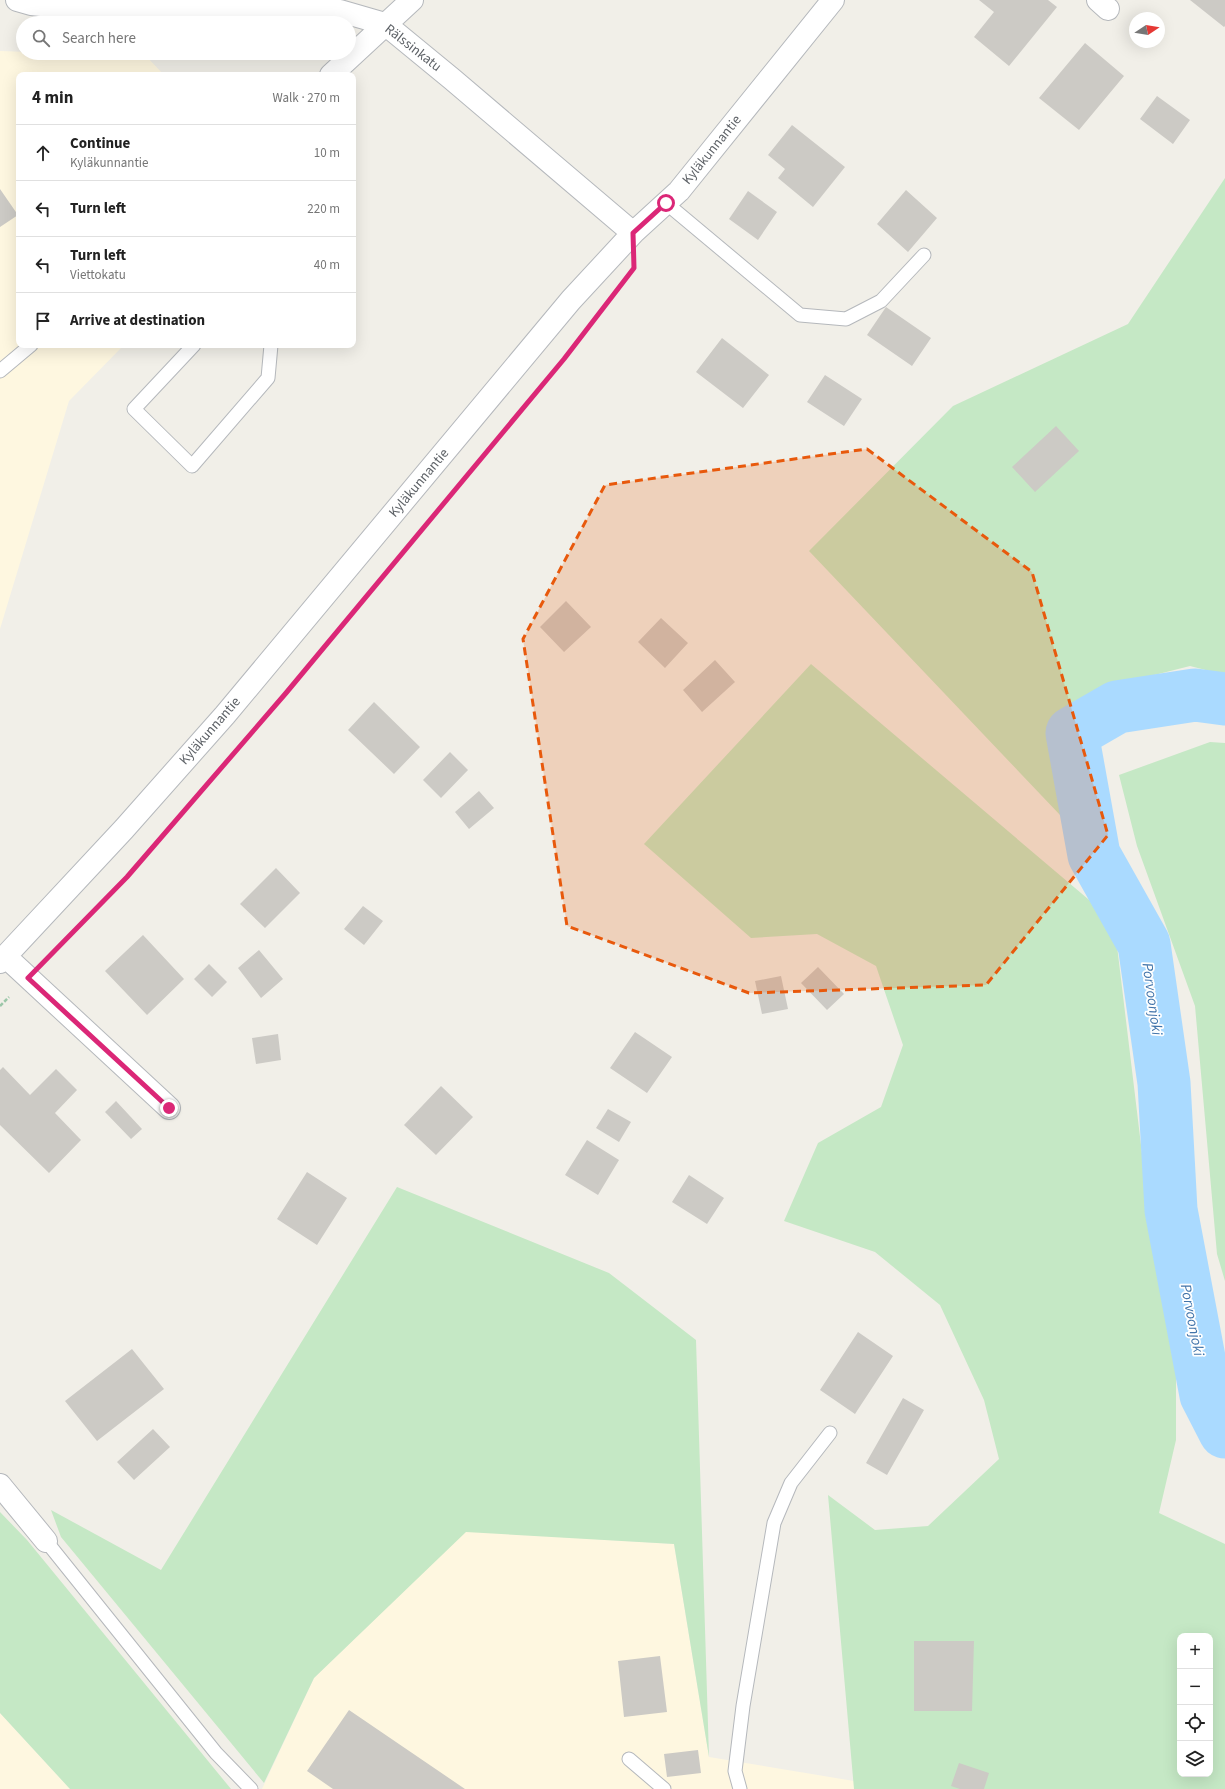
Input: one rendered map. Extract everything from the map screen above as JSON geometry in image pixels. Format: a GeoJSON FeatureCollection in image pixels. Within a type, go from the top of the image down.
{"type":"FeatureCollection","features":[{"type":"Feature","properties":{"kind":"street","name":"Rälssinkatu"},"geometry":{"type":"LineString","coordinates":[[17,0],[30,4],[62,7],[139,10],[281,8],[333,10],[355,16]]}},
{"type":"Feature","properties":{"kind":"street"},"geometry":{"type":"LineString","coordinates":[[356,51],[412,0]]}},
{"type":"Feature","properties":{"kind":"street","name":"Kyläkunnantie"},"geometry":{"type":"LineString","coordinates":[[3,959],[130,823],[225,715],[571,300],[633,233],[679,191],[833,0]]}},
{"type":"Feature","properties":{"kind":"street","name":"Rälssinkatu"},"geometry":{"type":"LineString","coordinates":[[356,16],[385,24],[633,233]]}},
{"type":"Feature","properties":{"kind":"street"},"geometry":{"type":"LineString","coordinates":[[333,72],[346,60]]}},
{"type":"Feature","properties":{"kind":"street"},"geometry":{"type":"LineString","coordinates":[[3,959],[28,978],[169,1108]]}},
{"type":"Feature","properties":{"kind":"street"},"geometry":{"type":"LineString","coordinates":[[0,1485],[46,1541]]}},
{"type":"Feature","properties":{"kind":"lane"},"geometry":{"type":"LineString","coordinates":[[666,203],[800,315],[846,319],[882,301],[924,256]]}},
{"type":"Feature","properties":{"kind":"lane"},"geometry":{"type":"LineString","coordinates":[[0,372],[28,348]]}},
{"type":"Feature","properties":{"kind":"lane"},"geometry":{"type":"LineString","coordinates":[[191,348],[134,409],[192,466],[268,378],[271,348]]}},
{"type":"Feature","properties":{"kind":"lane"},"geometry":{"type":"LineString","coordinates":[[740,1789],[735,1771],[743,1706],[774,1523],[791,1483],[830,1433]]}},
{"type":"Feature","properties":{"kind":"lane"},"geometry":{"type":"LineString","coordinates":[[46,1541],[216,1753],[251,1789]]}},
{"type":"Feature","properties":{"kind":"lane"},"geometry":{"type":"LineString","coordinates":[[629,1759],[664,1789]]}},
{"type":"Feature","properties":{"kind":"path"},"geometry":{"type":"LineString","coordinates":[[0,1006],[127,877],[286,693],[564,359],[610,298]]}},
{"type":"Feature","properties":{"kind":"highlighted area"},"geometry":{"type":"Polygon","coordinates":[[[867,449],[1032,572],[1108,835],[986,985],[749,993],[567,926],[523,639],[605,485],[867,449]]]}},
{"type":"Feature","properties":{"kind":"shaded area"},"geometry":{"type":"Polygon","coordinates":[[[0,51],[16,52],[16,60],[150,60],[161,72],[16,72],[16,348],[121,348],[69,401],[0,629],[0,51]]]}},
{"type":"Feature","properties":{"kind":"shaded area"},"geometry":{"type":"Polygon","coordinates":[[[466,1531],[674,1544],[709,1757],[854,1781],[854,1789],[262,1789],[314,1678],[466,1531]]]}},
{"type":"Feature","properties":{"kind":"shaded area"},"geometry":{"type":"Polygon","coordinates":[[[0,1713],[70,1789],[0,1789],[0,1713]]]}},
{"type":"Feature","properties":{"kind":"green space"},"geometry":{"type":"Polygon","coordinates":[[[1225,178],[1225,675],[1190,666],[1099,689],[1059,712],[1056,743],[1080,836],[809,551],[953,406],[1128,324],[1225,178]]]}},
{"type":"Feature","properties":{"kind":"green space"},"geometry":{"type":"Polygon","coordinates":[[[811,664],[1114,921],[1148,1203],[1176,1365],[1176,1440],[1159,1513],[1225,1544],[1225,1789],[854,1789],[828,1495],[875,1530],[928,1526],[999,1459],[984,1400],[940,1305],[875,1252],[784,1221],[818,1143],[881,1107],[903,1045],[876,966],[817,934],[751,938],[644,844],[811,664]]]}},
{"type":"Feature","properties":{"kind":"green space"},"geometry":{"type":"Polygon","coordinates":[[[1210,742],[1225,743],[1225,1281],[1217,1254],[1195,1006],[1137,846],[1119,775],[1210,742]]]}},
{"type":"Feature","properties":{"kind":"green space"},"geometry":{"type":"Polygon","coordinates":[[[397,1187],[609,1273],[696,1340],[709,1757],[674,1544],[466,1532],[314,1678],[264,1783],[61,1537],[51,1510],[161,1570],[397,1187]]]}},
{"type":"Feature","properties":{"kind":"green space"},"geometry":{"type":"Polygon","coordinates":[[[0,1512],[27,1540],[231,1789],[70,1789],[0,1713],[0,1512]]]}},
{"type":"Feature","properties":{"kind":"building"},"geometry":{"type":"Polygon","coordinates":[[[979,0],[1048,0],[1057,7],[1009,66],[974,37],[994,12],[979,0]]]}},
{"type":"Feature","properties":{"kind":"building"},"geometry":{"type":"Polygon","coordinates":[[[1190,0],[1225,0],[1225,26],[1224,27],[1190,0]]]}},
{"type":"Feature","properties":{"kind":"building"},"geometry":{"type":"Polygon","coordinates":[[[1085,43],[1124,76],[1079,130],[1039,98],[1085,43]]]}},
{"type":"Feature","properties":{"kind":"building"},"geometry":{"type":"Polygon","coordinates":[[[1157,96],[1190,120],[1173,144],[1140,119],[1157,96]]]}},
{"type":"Feature","properties":{"kind":"building"},"geometry":{"type":"Polygon","coordinates":[[[792,125],[845,167],[813,207],[778,178],[785,169],[768,155],[792,125]]]}},
{"type":"Feature","properties":{"kind":"building"},"geometry":{"type":"Polygon","coordinates":[[[0,189],[16,212],[16,216],[0,227],[0,189]]]}},
{"type":"Feature","properties":{"kind":"building"},"geometry":{"type":"Polygon","coordinates":[[[906,190],[937,218],[908,252],[877,224],[906,190]]]}},
{"type":"Feature","properties":{"kind":"building"},"geometry":{"type":"Polygon","coordinates":[[[748,191],[777,212],[758,240],[729,219],[748,191]]]}},
{"type":"Feature","properties":{"kind":"building"},"geometry":{"type":"Polygon","coordinates":[[[886,307],[931,338],[912,366],[867,335],[886,307]]]}},
{"type":"Feature","properties":{"kind":"building"},"geometry":{"type":"Polygon","coordinates":[[[722,338],[769,375],[743,408],[696,372],[722,338]]]}},
{"type":"Feature","properties":{"kind":"building"},"geometry":{"type":"Polygon","coordinates":[[[825,375],[862,399],[844,426],[807,402],[825,375]]]}},
{"type":"Feature","properties":{"kind":"building"},"geometry":{"type":"Polygon","coordinates":[[[1056,426],[1079,451],[1035,492],[1012,467],[1056,426]]]}},
{"type":"Feature","properties":{"kind":"building"},"geometry":{"type":"Polygon","coordinates":[[[566,601],[591,627],[564,652],[540,627],[566,601]]]}},
{"type":"Feature","properties":{"kind":"building"},"geometry":{"type":"Polygon","coordinates":[[[661,618],[688,643],[665,668],[638,642],[661,618]]]}},
{"type":"Feature","properties":{"kind":"building"},"geometry":{"type":"Polygon","coordinates":[[[715,660],[735,682],[702,712],[683,690],[715,660]]]}},
{"type":"Feature","properties":{"kind":"building"},"geometry":{"type":"Polygon","coordinates":[[[374,702],[420,747],[394,774],[348,730],[374,702]]]}},
{"type":"Feature","properties":{"kind":"building"},"geometry":{"type":"Polygon","coordinates":[[[450,752],[468,770],[441,798],[423,780],[450,752]]]}},
{"type":"Feature","properties":{"kind":"building"},"geometry":{"type":"Polygon","coordinates":[[[479,791],[494,808],[469,829],[455,812],[479,791]]]}},
{"type":"Feature","properties":{"kind":"building"},"geometry":{"type":"Polygon","coordinates":[[[276,868],[300,893],[265,928],[240,904],[276,868]]]}},
{"type":"Feature","properties":{"kind":"building"},"geometry":{"type":"Polygon","coordinates":[[[363,906],[383,921],[364,945],[344,929],[363,906]]]}},
{"type":"Feature","properties":{"kind":"building"},"geometry":{"type":"Polygon","coordinates":[[[143,935],[184,979],[147,1015],[105,971],[143,935]]]}},
{"type":"Feature","properties":{"kind":"building"},"geometry":{"type":"Polygon","coordinates":[[[259,950],[283,979],[261,998],[238,968],[259,950]]]}},
{"type":"Feature","properties":{"kind":"building"},"geometry":{"type":"Polygon","coordinates":[[[209,964],[227,982],[212,997],[194,979],[209,964]]]}},
{"type":"Feature","properties":{"kind":"building"},"geometry":{"type":"Polygon","coordinates":[[[818,967],[844,994],[827,1010],[801,983],[818,967]]]}},
{"type":"Feature","properties":{"kind":"building"},"geometry":{"type":"Polygon","coordinates":[[[781,976],[788,1009],[762,1014],[755,981],[781,976]]]}},
{"type":"Feature","properties":{"kind":"building"},"geometry":{"type":"Polygon","coordinates":[[[635,1032],[672,1057],[647,1093],[610,1068],[635,1032]]]}},
{"type":"Feature","properties":{"kind":"building"},"geometry":{"type":"Polygon","coordinates":[[[278,1034],[281,1060],[256,1064],[252,1038],[278,1034]]]}},
{"type":"Feature","properties":{"kind":"building"},"geometry":{"type":"Polygon","coordinates":[[[3,1067],[30,1095],[56,1069],[77,1090],[55,1113],[81,1140],[49,1173],[0,1125],[0,1070],[3,1067]]]}},
{"type":"Feature","properties":{"kind":"building"},"geometry":{"type":"Polygon","coordinates":[[[441,1086],[473,1117],[436,1155],[404,1125],[441,1086]]]}},
{"type":"Feature","properties":{"kind":"building"},"geometry":{"type":"Polygon","coordinates":[[[116,1101],[142,1129],[131,1139],[105,1112],[116,1101]]]}},
{"type":"Feature","properties":{"kind":"building"},"geometry":{"type":"Polygon","coordinates":[[[608,1109],[631,1122],[619,1142],[596,1128],[608,1109]]]}},
{"type":"Feature","properties":{"kind":"building"},"geometry":{"type":"Polygon","coordinates":[[[587,1140],[619,1160],[598,1195],[565,1175],[587,1140]]]}},
{"type":"Feature","properties":{"kind":"building"},"geometry":{"type":"Polygon","coordinates":[[[307,1172],[347,1198],[317,1245],[277,1219],[307,1172]]]}},
{"type":"Feature","properties":{"kind":"building"},"geometry":{"type":"Polygon","coordinates":[[[689,1175],[724,1198],[707,1224],[672,1202],[689,1175]]]}},
{"type":"Feature","properties":{"kind":"building"},"geometry":{"type":"Polygon","coordinates":[[[858,1332],[893,1356],[855,1414],[820,1390],[858,1332]]]}},
{"type":"Feature","properties":{"kind":"building"},"geometry":{"type":"Polygon","coordinates":[[[132,1349],[164,1389],[97,1441],[65,1401],[132,1349]]]}},
{"type":"Feature","properties":{"kind":"building"},"geometry":{"type":"Polygon","coordinates":[[[903,1398],[924,1410],[887,1475],[866,1463],[903,1398]]]}},
{"type":"Feature","properties":{"kind":"building"},"geometry":{"type":"Polygon","coordinates":[[[153,1429],[170,1447],[134,1480],[117,1462],[153,1429]]]}},
{"type":"Feature","properties":{"kind":"building"},"geometry":{"type":"Polygon","coordinates":[[[914,1641],[974,1641],[972,1711],[914,1711],[914,1641]]]}},
{"type":"Feature","properties":{"kind":"building"},"geometry":{"type":"Polygon","coordinates":[[[660,1656],[667,1712],[624,1717],[618,1661],[660,1656]]]}},
{"type":"Feature","properties":{"kind":"building"},"geometry":{"type":"Polygon","coordinates":[[[349,1710],[465,1789],[333,1789],[307,1771],[349,1710]]]}},
{"type":"Feature","properties":{"kind":"building"},"geometry":{"type":"Polygon","coordinates":[[[698,1750],[701,1773],[667,1777],[664,1754],[698,1750]]]}},
{"type":"Feature","properties":{"kind":"building"},"geometry":{"type":"Polygon","coordinates":[[[959,1763],[989,1773],[984,1789],[960,1789],[951,1786],[959,1763]]]}},
{"type":"Feature","properties":{"kind":"waterway","name":"Porvoonjoki"},"geometry":{"type":"LineString","coordinates":[[1225,699],[1195,695],[1117,707],[1072,733],[1094,855],[1144,944],[1164,1083],[1171,1210],[1206,1395],[1225,1432]]}},
{"type":"Feature","properties":{"kind":"route"},"geometry":{"type":"LineString","coordinates":[[169,1108],[28,978],[127,877],[286,693],[564,359],[634,268],[633,233],[666,203]]}}]}
